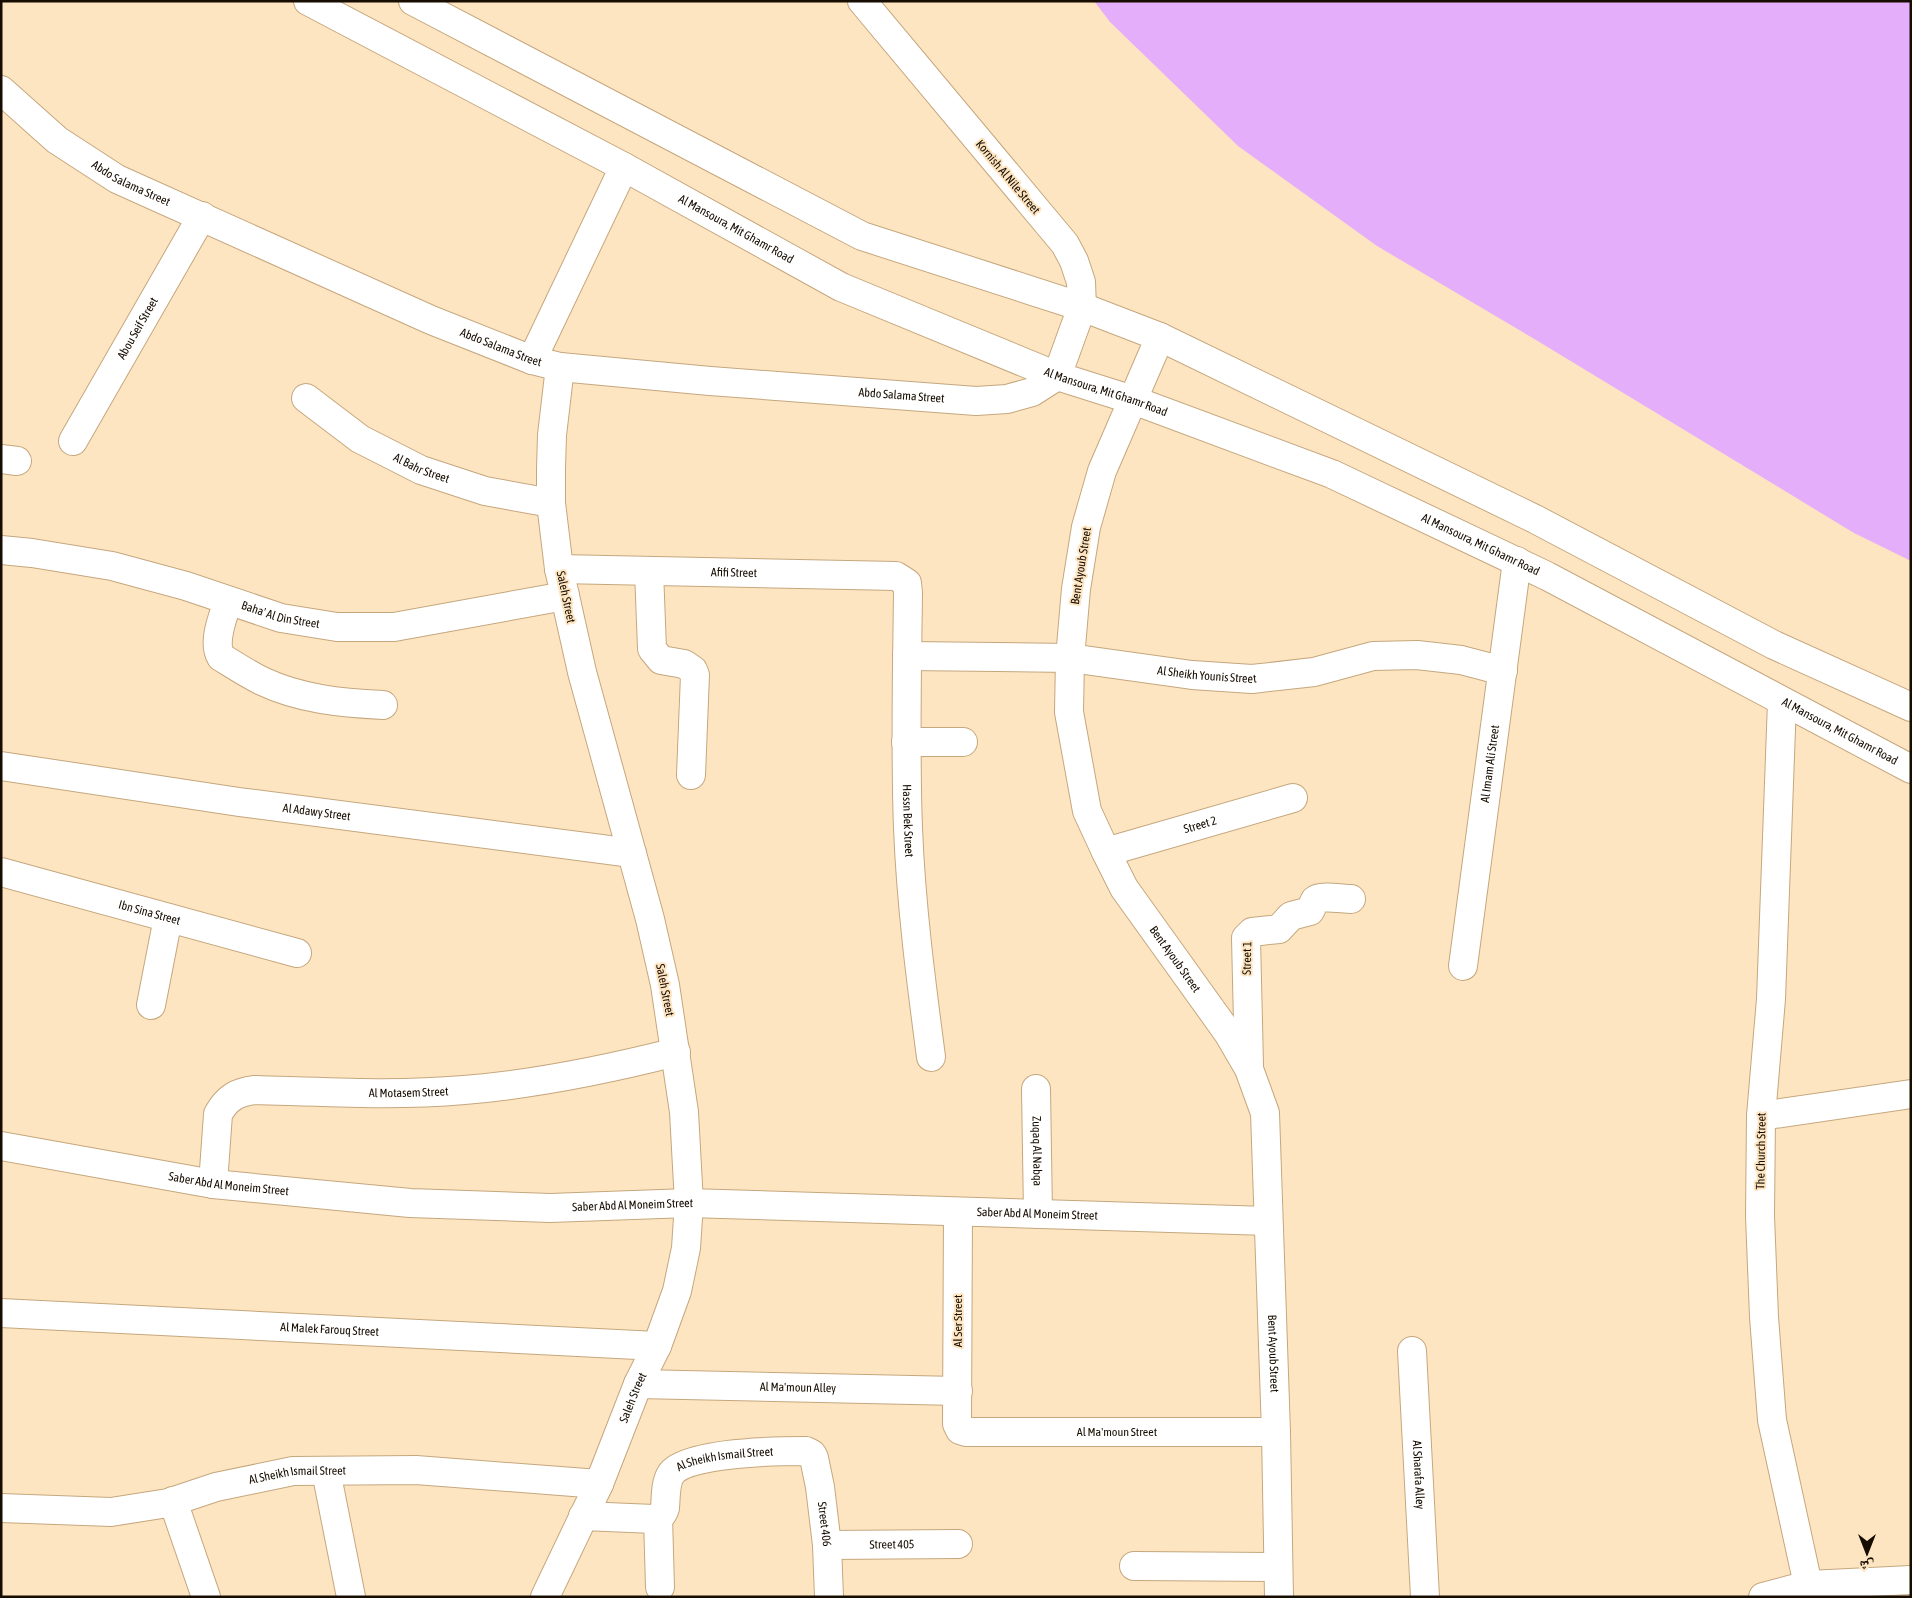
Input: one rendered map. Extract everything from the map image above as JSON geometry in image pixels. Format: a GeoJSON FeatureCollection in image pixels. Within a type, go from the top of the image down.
{"type":"FeatureCollection","features":[{"type":"Feature","properties":{"kind":"street","name":"Al Mansoura, Mit Ghamr Road"},"geometry":{"type":"LineString","coordinates":[[308,1],[624,167],[841,287],[1057,376],[1133,400],[1332,474],[1517,561],[1911,769]]}},
{"type":"Feature","properties":{"kind":"street"},"geometry":{"type":"LineString","coordinates":[[413,1],[862,236],[1082,307],[1160,337],[1535,518],[1774,645],[1911,707]]}},
{"type":"Feature","properties":{"kind":"street","name":"Kornish Al Nile Street"},"geometry":{"type":"LineString","coordinates":[[862,1],[1065,244],[1074,261],[1081,282],[1082,307],[1057,376]]}},
{"type":"Feature","properties":{"kind":"street","name":"Abdo Salama Street"},"geometry":{"type":"LineString","coordinates":[[1,90],[57,140],[117,179],[431,320],[532,360],[560,367],[710,381],[976,401],[1006,399],[1032,392],[1057,376]]}},
{"type":"Feature","properties":{"kind":"street"},"geometry":{"type":"LineString","coordinates":[[532,360],[624,167]]}},
{"type":"Feature","properties":{"kind":"street","name":"Abou Seif Street"},"geometry":{"type":"LineString","coordinates":[[73,441],[202,216]]}},
{"type":"Feature","properties":{"kind":"street","name":"Bent Ayoub Street"},"geometry":{"type":"LineString","coordinates":[[1160,337],[1102,471],[1086,528],[1076,589],[1070,658],[1069,712],[1087,811],[1106,852],[1124,888],[1228,1032],[1249,1069],[1265,1113],[1276,1432],[1279,1597]]}},
{"type":"Feature","properties":{"kind":"street","name":"Saleh Street"},"geometry":{"type":"LineString","coordinates":[[545,1597],[599,1484],[638,1384],[657,1346],[677,1291],[686,1248],[689,1203],[684,1112],[665,985],[650,919],[582,672],[559,569],[552,503],[552,435],[560,367]]}},
{"type":"Feature","properties":{"kind":"street","name":"Al Bahr Street"},"geometry":{"type":"LineString","coordinates":[[306,398],[360,438],[421,470],[484,491],[552,503]]}},
{"type":"Feature","properties":{"kind":"street","name":"Baha' Al Din Street"},"geometry":{"type":"LineString","coordinates":[[1,550],[112,566],[186,586],[281,618],[337,627],[394,627],[565,596]]}},
{"type":"Feature","properties":{"kind":"street","name":"Al Imam Ali Street"},"geometry":{"type":"LineString","coordinates":[[1463,966],[1517,561]]}},
{"type":"Feature","properties":{"kind":"street","name":"Afifi Street"},"geometry":{"type":"LineString","coordinates":[[559,569],[896,576],[907,583]]}},
{"type":"Feature","properties":{"kind":"street"},"geometry":{"type":"LineString","coordinates":[[649,571],[652,649],[661,660],[684,664],[695,675],[692,775]]}},
{"type":"Feature","properties":{"kind":"street","name":"Hassn Bek Street"},"geometry":{"type":"LineString","coordinates":[[907,583],[906,742],[908,829],[916,944],[931,1057]]}},
{"type":"Feature","properties":{"kind":"street"},"geometry":{"type":"LineString","coordinates":[[228,600],[217,642],[218,653],[221,657],[262,681],[301,695],[341,703],[383,705]]}},
{"type":"Feature","properties":{"kind":"street","name":"Al Sheikh Younis Street"},"geometry":{"type":"LineString","coordinates":[[907,656],[1070,658],[1192,676],[1252,679],[1314,672],[1373,656],[1417,654],[1460,660],[1503,671]]}},
{"type":"Feature","properties":{"kind":"street","name":"The Church Street"},"geometry":{"type":"LineString","coordinates":[[1782,702],[1771,1000],[1761,1116],[1760,1216],[1764,1316],[1772,1420],[1808,1591]]}},
{"type":"Feature","properties":{"kind":"street"},"geometry":{"type":"LineString","coordinates":[[906,742],[963,742]]}},
{"type":"Feature","properties":{"kind":"street","name":"Al Adawy Street"},"geometry":{"type":"LineString","coordinates":[[1,766],[239,802],[632,853]]}},
{"type":"Feature","properties":{"kind":"street","name":"Street 2"},"geometry":{"type":"LineString","coordinates":[[1106,852],[1292,798]]}},
{"type":"Feature","properties":{"kind":"street","name":"Ibn Sina Street"},"geometry":{"type":"LineString","coordinates":[[1,872],[297,953]]}},
{"type":"Feature","properties":{"kind":"street","name":"Street 1"},"geometry":{"type":"LineString","coordinates":[[1249,1069],[1246,938],[1252,932],[1279,929],[1291,916],[1310,911],[1313,902],[1317,898],[1351,899]]}},
{"type":"Feature","properties":{"kind":"street"},"geometry":{"type":"LineString","coordinates":[[151,1005],[168,918]]}},
{"type":"Feature","properties":{"kind":"street","name":"Al Motasem Street"},"geometry":{"type":"LineString","coordinates":[[213,1184],[218,1114],[223,1104],[232,1095],[255,1090],[389,1093],[462,1090],[534,1083],[588,1073],[676,1052]]}},
{"type":"Feature","properties":{"kind":"street","name":"Zuqaq Al Nabqa"},"geometry":{"type":"LineString","coordinates":[[1036,1089],[1038,1214]]}},
{"type":"Feature","properties":{"kind":"street"},"geometry":{"type":"LineString","coordinates":[[1761,1116],[1911,1094]]}},
{"type":"Feature","properties":{"kind":"street","name":"Saber Abd Al Moneim Street"},"geometry":{"type":"LineString","coordinates":[[1,1146],[213,1184],[420,1204],[550,1208],[689,1203],[1268,1221]]}},
{"type":"Feature","properties":{"kind":"street","name":"Al Ser Street"},"geometry":{"type":"LineString","coordinates":[[958,1212],[957,1424],[960,1430]]}},
{"type":"Feature","properties":{"kind":"street","name":"Al Malek Farouq Street"},"geometry":{"type":"LineString","coordinates":[[1,1313],[657,1346]]}},
{"type":"Feature","properties":{"kind":"street","name":"Al Sharafa Alley"},"geometry":{"type":"LineString","coordinates":[[1412,1352],[1425,1597]]}},
{"type":"Feature","properties":{"kind":"street","name":"Al Ma'moun Alley"},"geometry":{"type":"LineString","coordinates":[[638,1384],[958,1392]]}},
{"type":"Feature","properties":{"kind":"street","name":"Al Ma'moun Street"},"geometry":{"type":"LineString","coordinates":[[960,1430],[966,1432],[1276,1432]]}},
{"type":"Feature","properties":{"kind":"street","name":"Al Sheikh Ismail Street"},"geometry":{"type":"LineString","coordinates":[[658,1517],[664,1512],[670,1475],[683,1465],[718,1456],[756,1451],[806,1451],[812,1454]]}},
{"type":"Feature","properties":{"kind":"street","name":"Street 406"},"geometry":{"type":"LineString","coordinates":[[812,1454],[820,1487],[829,1597]]}},
{"type":"Feature","properties":{"kind":"street","name":"Al Sheikh Ismail Street"},"geometry":{"type":"LineString","coordinates":[[1,1508],[111,1512],[173,1501],[216,1487],[293,1471],[416,1470],[599,1484]]}},
{"type":"Feature","properties":{"kind":"street"},"geometry":{"type":"LineString","coordinates":[[326,1471],[351,1597]]}},
{"type":"Feature","properties":{"kind":"street"},"geometry":{"type":"LineString","coordinates":[[173,1501],[206,1597]]}},
{"type":"Feature","properties":{"kind":"street"},"geometry":{"type":"LineString","coordinates":[[583,1516],[658,1517],[660,1587]]}},
{"type":"Feature","properties":{"kind":"street","name":"Street 405"},"geometry":{"type":"LineString","coordinates":[[826,1545],[958,1544]]}},
{"type":"Feature","properties":{"kind":"street"},"geometry":{"type":"LineString","coordinates":[[1134,1566],[1278,1568]]}},
{"type":"Feature","properties":{"kind":"street"},"geometry":{"type":"LineString","coordinates":[[1763,1597],[1911,1580]]}},
{"type":"Feature","properties":{"kind":"shaded area"},"geometry":{"type":"Polygon","coordinates":[[[1094,1],[1911,1],[1911,561],[1854,533],[1377,246],[1238,146],[1110,22],[1094,1]]]}}]}
